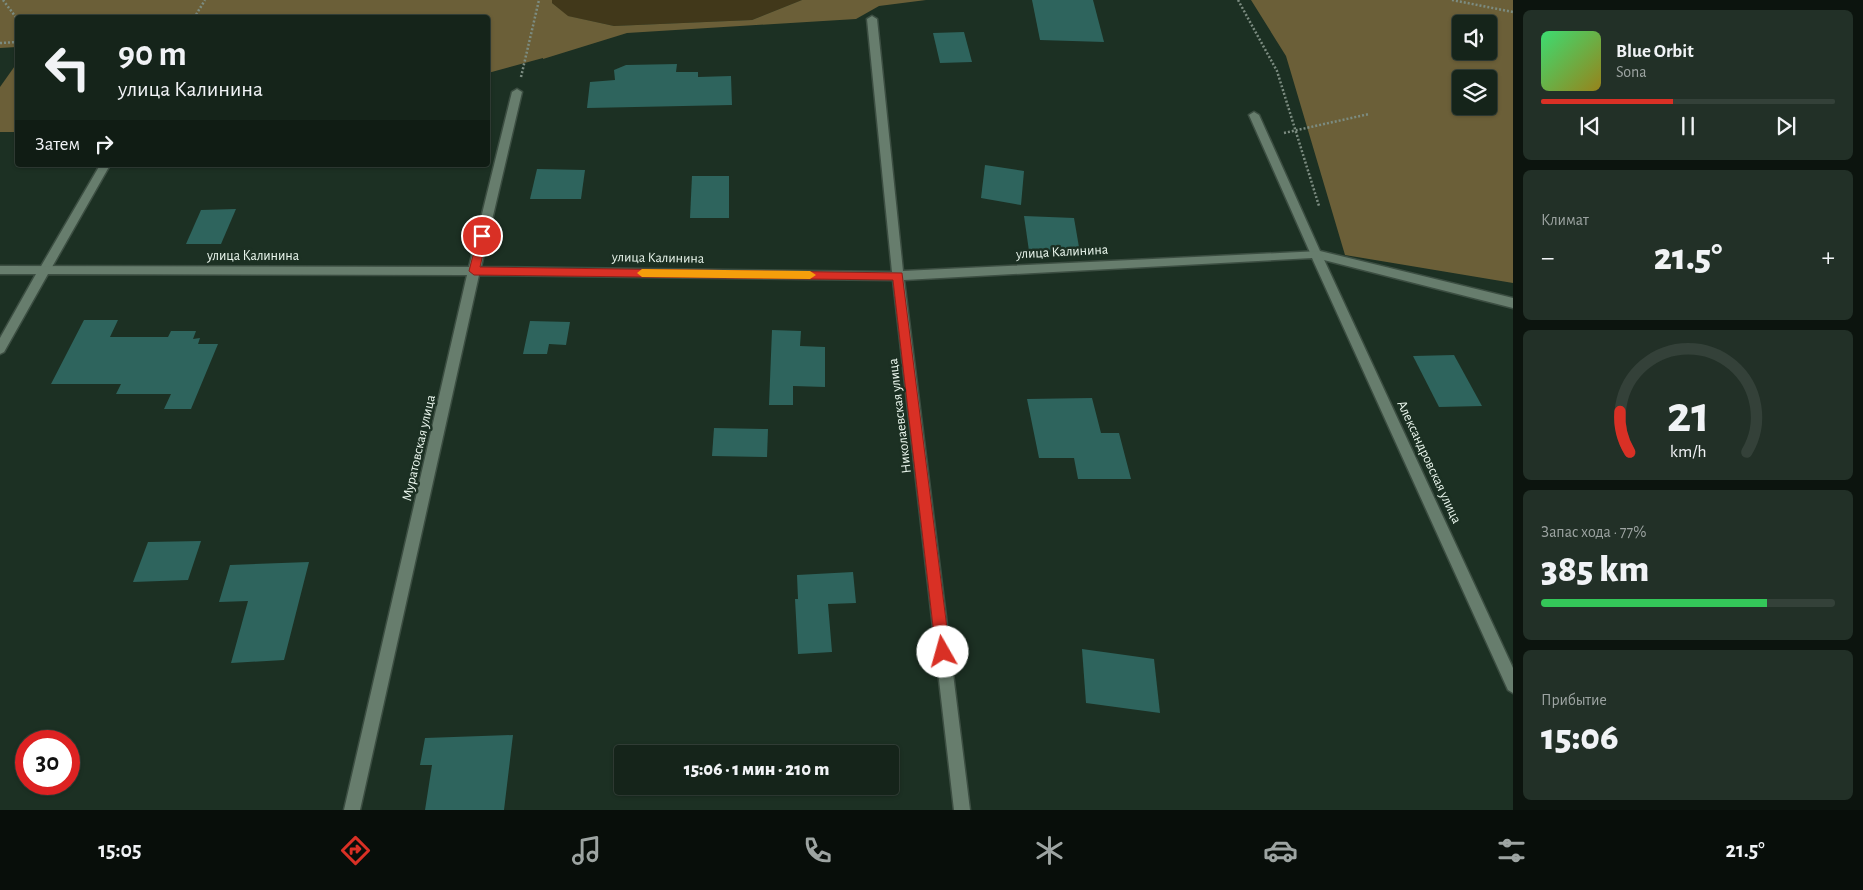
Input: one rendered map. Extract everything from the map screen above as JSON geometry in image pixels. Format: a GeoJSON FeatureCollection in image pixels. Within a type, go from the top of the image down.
{"type":"FeatureCollection","features":[{"type":"Feature","properties":{"kind":"street","name":"Николаевская улица"},"geometry":{"type":"LineString","coordinates":[[872,19],[898,276],[962,810]]}},
{"type":"Feature","properties":{"kind":"street","name":"Муратовская улица"},"geometry":{"type":"LineString","coordinates":[[352,810],[474,271],[517,92]]}},
{"type":"Feature","properties":{"kind":"street","name":"Александровская улица"},"geometry":{"type":"LineString","coordinates":[[1254,115],[1513,684]]}},
{"type":"Feature","properties":{"kind":"street"},"geometry":{"type":"LineString","coordinates":[[0,349],[104,167]]}},
{"type":"Feature","properties":{"kind":"street","name":"улица Калинина"},"geometry":{"type":"LineString","coordinates":[[0,270],[474,271],[898,276],[1316,254],[1513,303]]}},
{"type":"Feature","properties":{"kind":"path"},"geometry":{"type":"LineString","coordinates":[[3,0],[15,16]]}},
{"type":"Feature","properties":{"kind":"path"},"geometry":{"type":"LineString","coordinates":[[196,15],[205,0]]}},
{"type":"Feature","properties":{"kind":"path"},"geometry":{"type":"LineString","coordinates":[[517,92],[539,0]]}},
{"type":"Feature","properties":{"kind":"path"},"geometry":{"type":"LineString","coordinates":[[1238,0],[1277,71],[1319,207]]}},
{"type":"Feature","properties":{"kind":"path"},"geometry":{"type":"LineString","coordinates":[[1452,0],[1513,12]]}},
{"type":"Feature","properties":{"kind":"path"},"geometry":{"type":"LineString","coordinates":[[0,43],[15,42]]}},
{"type":"Feature","properties":{"kind":"path"},"geometry":{"type":"LineString","coordinates":[[1280,134],[1369,114]]}},
{"type":"Feature","properties":{"kind":"shaded area"},"geometry":{"type":"Polygon","coordinates":[[[0,0],[552,0],[552,3],[568,16],[614,26],[752,20],[802,0],[926,0],[879,6],[856,19],[627,33],[543,59],[490,72],[490,15],[15,15],[15,47],[0,48],[0,0]]]}},
{"type":"Feature","properties":{"kind":"shaded area"},"geometry":{"type":"Polygon","coordinates":[[[552,0],[802,0],[752,20],[614,26],[567,16],[552,3],[552,0]]]}},
{"type":"Feature","properties":{"kind":"shaded area"},"geometry":{"type":"Polygon","coordinates":[[[1251,0],[1513,0],[1513,283],[1345,255],[1286,56],[1251,0]]]}},
{"type":"Feature","properties":{"kind":"shaded area"},"geometry":{"type":"Polygon","coordinates":[[[15,66],[15,132],[0,132],[0,87],[15,66]]]}},
{"type":"Feature","properties":{"kind":"building"},"geometry":{"type":"Polygon","coordinates":[[[1032,0],[1093,0],[1104,42],[1040,40],[1032,0]]]}},
{"type":"Feature","properties":{"kind":"building"},"geometry":{"type":"Polygon","coordinates":[[[964,32],[972,62],[940,63],[933,33],[964,32]]]}},
{"type":"Feature","properties":{"kind":"building"},"geometry":{"type":"Polygon","coordinates":[[[677,64],[676,72],[698,72],[698,77],[731,76],[732,105],[587,108],[590,82],[615,80],[614,70],[626,65],[677,64]]]}},
{"type":"Feature","properties":{"kind":"building"},"geometry":{"type":"Polygon","coordinates":[[[985,165],[1024,171],[1021,205],[981,198],[985,165]]]}},
{"type":"Feature","properties":{"kind":"building"},"geometry":{"type":"Polygon","coordinates":[[[537,169],[585,170],[581,199],[530,199],[537,169]]]}},
{"type":"Feature","properties":{"kind":"building"},"geometry":{"type":"Polygon","coordinates":[[[692,176],[729,176],[729,218],[690,218],[692,176]]]}},
{"type":"Feature","properties":{"kind":"building"},"geometry":{"type":"Polygon","coordinates":[[[236,209],[221,244],[186,244],[201,210],[236,209]]]}},
{"type":"Feature","properties":{"kind":"building"},"geometry":{"type":"Polygon","coordinates":[[[1024,216],[1074,218],[1080,253],[1029,251],[1024,216]]]}},
{"type":"Feature","properties":{"kind":"building"},"geometry":{"type":"Polygon","coordinates":[[[84,320],[118,320],[110,337],[168,337],[171,331],[196,331],[193,339],[200,338],[198,344],[218,344],[191,409],[164,409],[171,394],[116,394],[121,384],[51,384],[84,320]]]}},
{"type":"Feature","properties":{"kind":"building"},"geometry":{"type":"Polygon","coordinates":[[[530,321],[570,322],[566,345],[549,344],[547,354],[523,354],[530,321]]]}},
{"type":"Feature","properties":{"kind":"building"},"geometry":{"type":"Polygon","coordinates":[[[772,330],[801,331],[800,346],[825,347],[825,387],[793,386],[793,405],[769,405],[772,330]]]}},
{"type":"Feature","properties":{"kind":"building"},"geometry":{"type":"Polygon","coordinates":[[[1454,355],[1482,406],[1439,407],[1413,356],[1454,355]]]}},
{"type":"Feature","properties":{"kind":"building"},"geometry":{"type":"Polygon","coordinates":[[[1092,398],[1101,433],[1119,433],[1131,479],[1078,479],[1074,458],[1039,458],[1027,399],[1092,398]]]}},
{"type":"Feature","properties":{"kind":"building"},"geometry":{"type":"Polygon","coordinates":[[[714,428],[768,429],[767,457],[712,456],[714,428]]]}},
{"type":"Feature","properties":{"kind":"building"},"geometry":{"type":"Polygon","coordinates":[[[201,541],[188,580],[133,582],[148,542],[201,541]]]}},
{"type":"Feature","properties":{"kind":"building"},"geometry":{"type":"Polygon","coordinates":[[[309,562],[284,660],[231,663],[248,601],[219,602],[230,565],[309,562]]]}},
{"type":"Feature","properties":{"kind":"building"},"geometry":{"type":"Polygon","coordinates":[[[853,572],[856,603],[828,604],[832,652],[798,654],[795,599],[798,599],[797,575],[853,572]]]}},
{"type":"Feature","properties":{"kind":"building"},"geometry":{"type":"Polygon","coordinates":[[[1082,649],[1154,659],[1160,713],[1086,703],[1082,649]]]}},
{"type":"Feature","properties":{"kind":"building"},"geometry":{"type":"Polygon","coordinates":[[[513,735],[504,810],[425,810],[432,765],[420,765],[425,738],[513,735]]]}},
{"type":"Feature","properties":{"kind":"slow traffic"},"geometry":{"type":"LineString","coordinates":[[642,273],[810,275]]}},
{"type":"Feature","properties":{"kind":"route"},"geometry":{"type":"LineString","coordinates":[[482,236],[474,271],[898,276],[943,652]]}}]}
